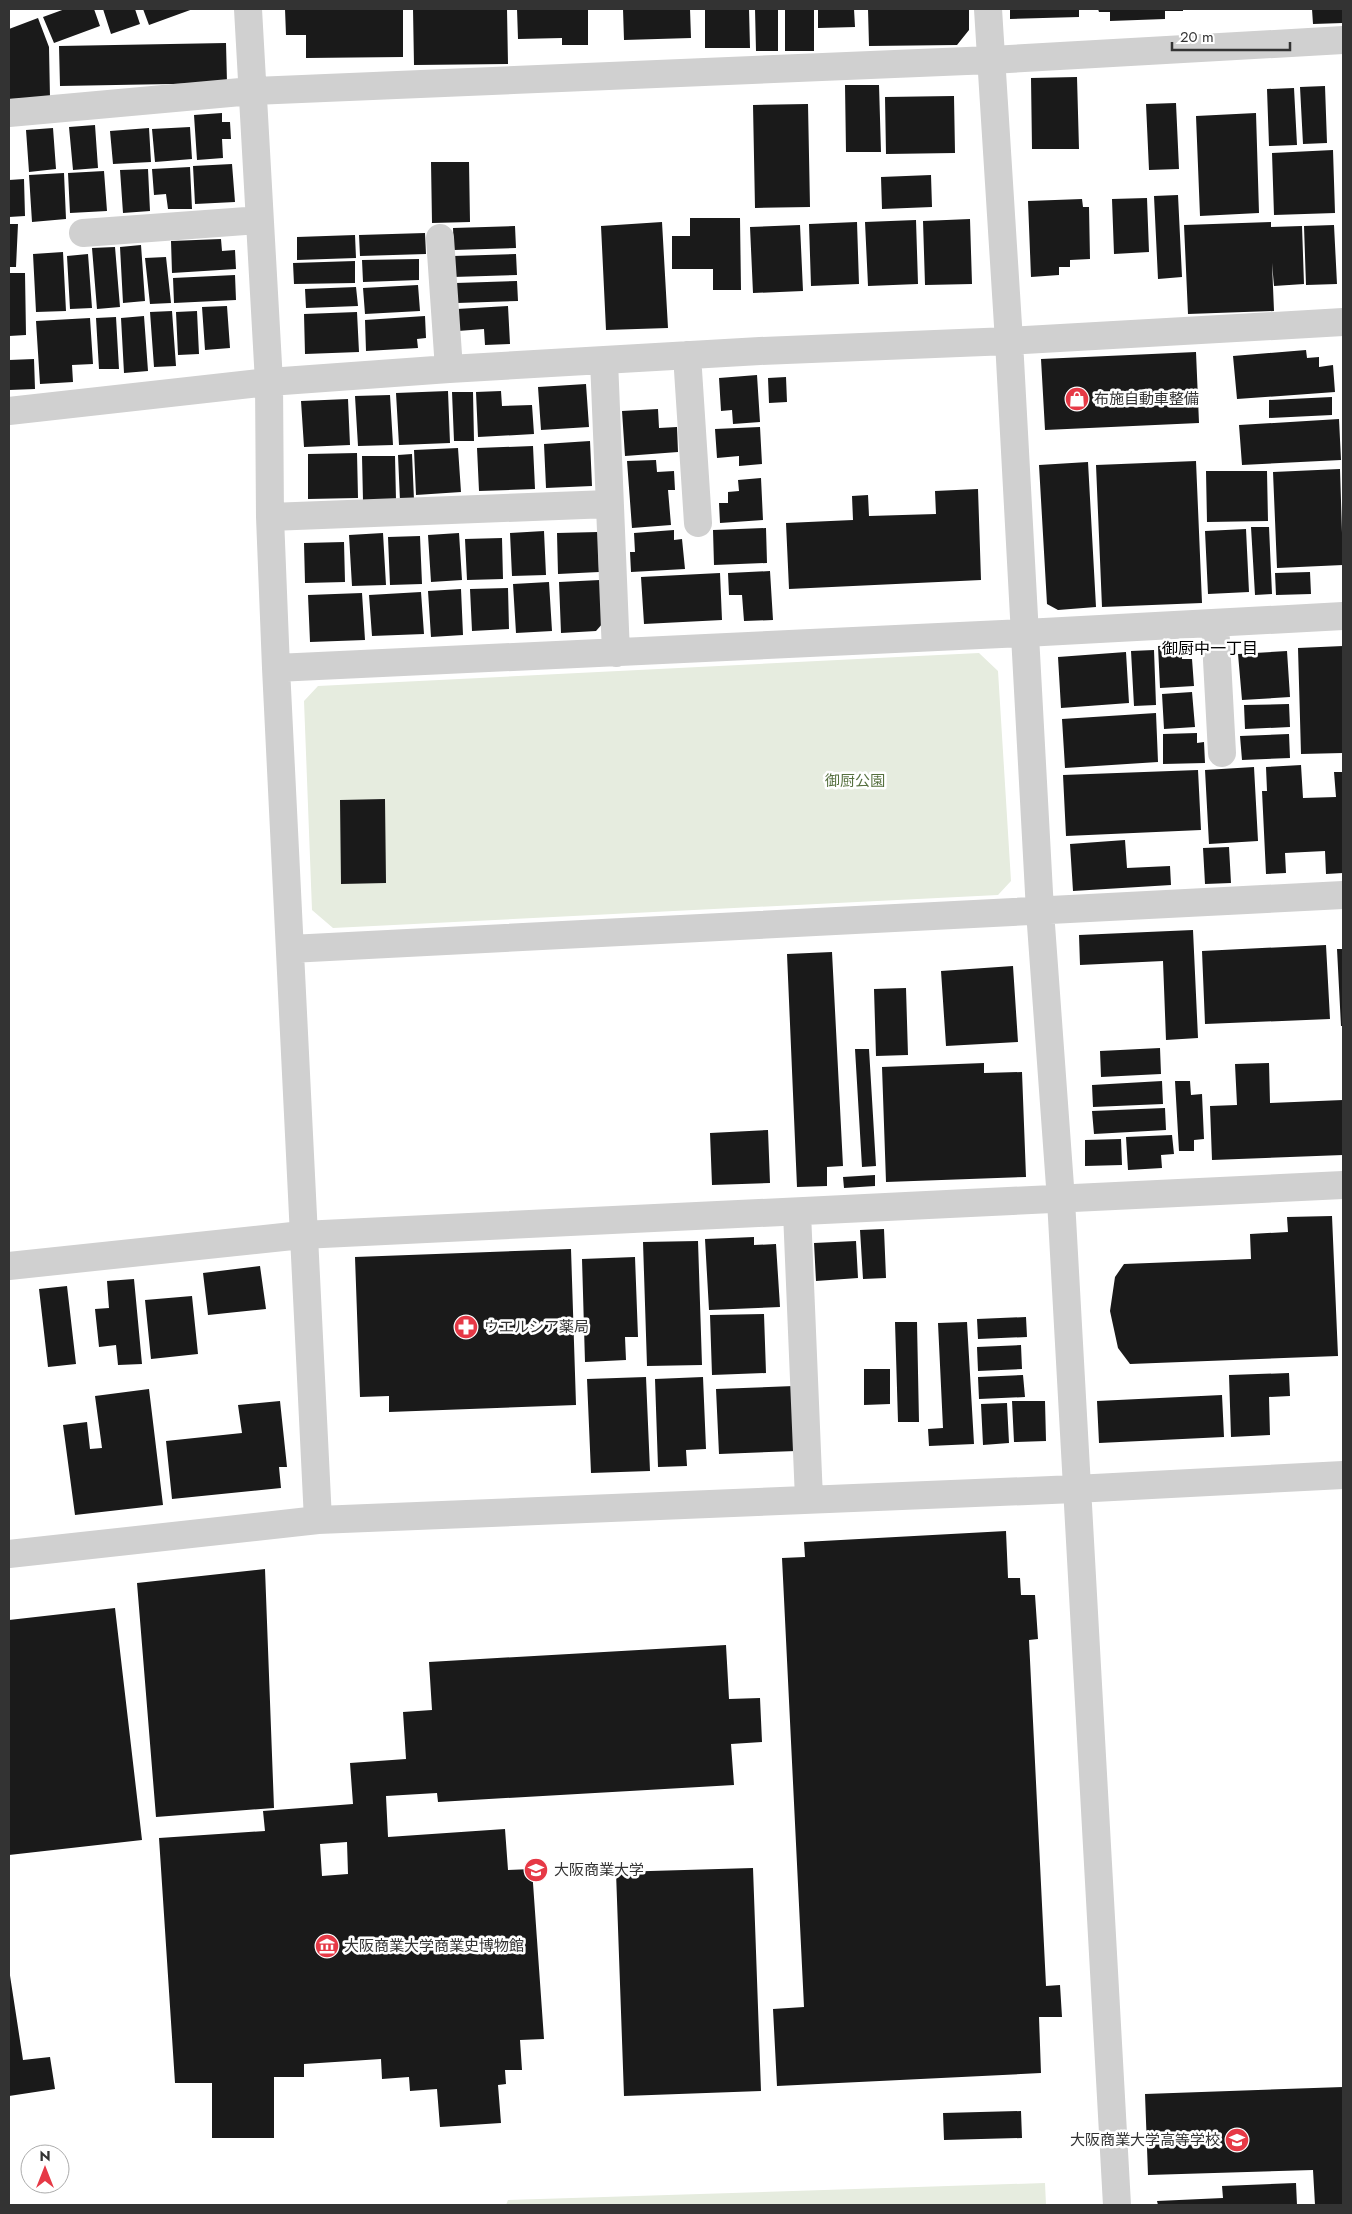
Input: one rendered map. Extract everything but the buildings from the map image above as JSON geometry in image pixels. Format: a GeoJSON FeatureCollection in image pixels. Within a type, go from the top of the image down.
{"type":"FeatureCollection","features":[{"type":"Feature","properties":{"kind":"street"},"geometry":{"type":"LineString","coordinates":[[248,9],[269,382],[270,517],[276,668],[302,1235],[318,1520]]}},
{"type":"Feature","properties":{"kind":"street"},"geometry":{"type":"LineString","coordinates":[[988,9],[1010,341],[1040,912],[1061,1200],[1075,1489],[1117,2205]]}},
{"type":"Feature","properties":{"kind":"street"},"geometry":{"type":"LineString","coordinates":[[9,113],[252,91],[991,60],[1343,40]]}},
{"type":"Feature","properties":{"kind":"street"},"geometry":{"type":"LineString","coordinates":[[83,234],[259,220]]}},
{"type":"Feature","properties":{"kind":"street"},"geometry":{"type":"LineString","coordinates":[[440,238],[449,369]]}},
{"type":"Feature","properties":{"kind":"street"},"geometry":{"type":"LineString","coordinates":[[9,411],[269,382],[449,369],[1343,322]]}},
{"type":"Feature","properties":{"kind":"street"},"geometry":{"type":"LineString","coordinates":[[687,355],[698,524]]}},
{"type":"Feature","properties":{"kind":"street"},"geometry":{"type":"LineString","coordinates":[[604,360],[616,653]]}},
{"type":"Feature","properties":{"kind":"street"},"geometry":{"type":"LineString","coordinates":[[270,517],[609,504]]}},
{"type":"Feature","properties":{"kind":"street"},"geometry":{"type":"LineString","coordinates":[[276,668],[616,653],[1343,616]]}},
{"type":"Feature","properties":{"kind":"street"},"geometry":{"type":"LineString","coordinates":[[1215,623],[1222,753]]}},
{"type":"Feature","properties":{"kind":"street"},"geometry":{"type":"LineString","coordinates":[[290,949],[1343,895]]}},
{"type":"Feature","properties":{"kind":"street"},"geometry":{"type":"LineString","coordinates":[[9,1266],[302,1235],[1343,1185]]}},
{"type":"Feature","properties":{"kind":"street"},"geometry":{"type":"LineString","coordinates":[[797,1212],[809,1499]]}},
{"type":"Feature","properties":{"kind":"street"},"geometry":{"type":"LineString","coordinates":[[9,1554],[318,1520],[1075,1489],[1343,1475]]}},
{"type":"Feature","properties":{"kind":"green space","name":"御厨公園"},"geometry":{"type":"Polygon","coordinates":[[[979,653],[998,671],[1011,881],[998,895],[333,928],[312,910],[304,701],[318,686],[979,653]]]}},
{"type":"Feature","properties":{"kind":"green space"},"geometry":{"type":"Polygon","coordinates":[[[1045,2183],[1046,2205],[506,2205],[508,2200],[1045,2183]]]}},
{"type":"Feature","properties":{"kind":"place","name":"布施自動車整備"},"geometry":{"type":"Point","coordinates":[1077,399]}},
{"type":"Feature","properties":{"kind":"place","name":"ウエルシア薬局"},"geometry":{"type":"Point","coordinates":[466,1327]}},
{"type":"Feature","properties":{"kind":"place","name":"大阪商業大学"},"geometry":{"type":"Point","coordinates":[536,1870]}},
{"type":"Feature","properties":{"kind":"place","name":"大阪商業大学商業史博物館"},"geometry":{"type":"Point","coordinates":[327,1946]}},
{"type":"Feature","properties":{"kind":"place","name":"大阪商業大学高等学校"},"geometry":{"type":"Point","coordinates":[1237,2140]}},
{"type":"Feature","properties":{"kind":"district","name":"御厨中一丁目"},"geometry":{"type":"Point","coordinates":[1210,648]}}]}
